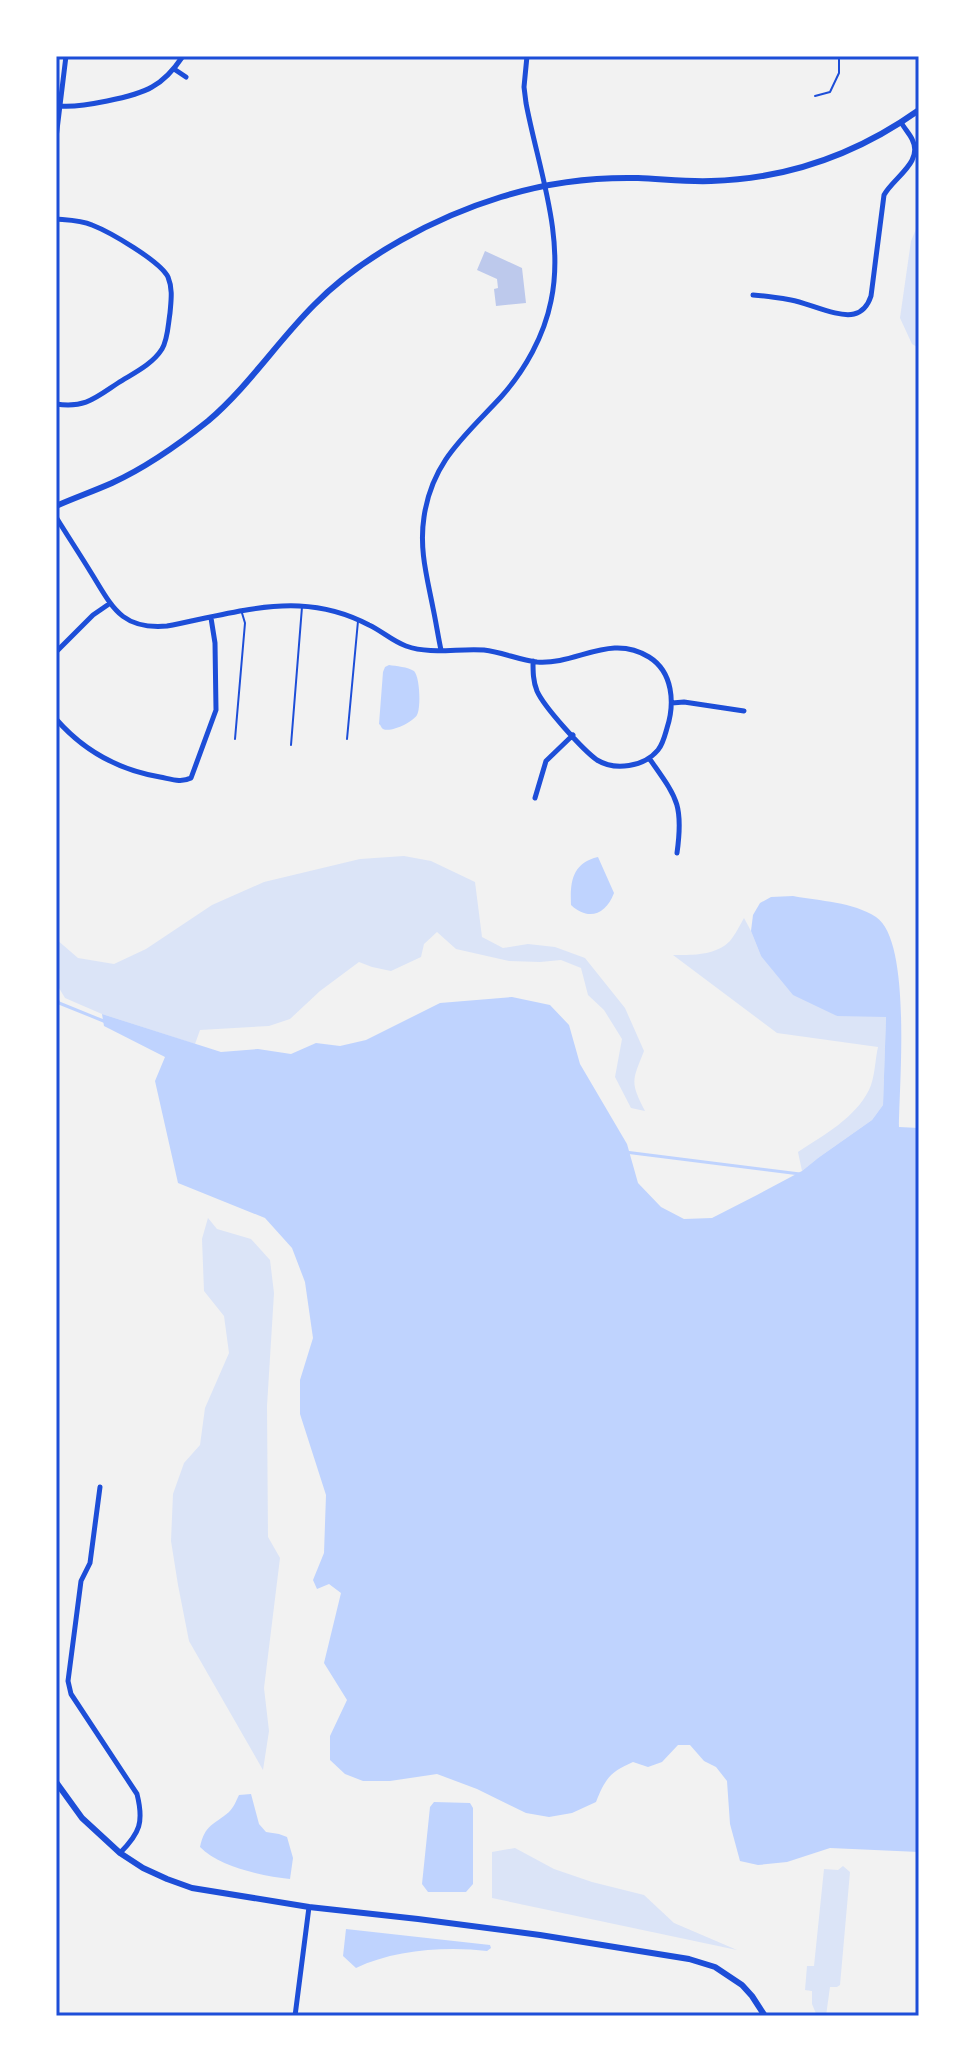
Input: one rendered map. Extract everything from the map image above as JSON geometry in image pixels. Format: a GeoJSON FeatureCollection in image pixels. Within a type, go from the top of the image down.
{"type":"FeatureCollection","features":[{"type":"Feature","properties":{"kind":"street"},"geometry":{"type":"LineString","coordinates":[[56,138],[66,56]]}},
{"type":"Feature","properties":{"kind":"street"},"geometry":{"type":"LineString","coordinates":[[60,106],[82,105],[141,92],[155,86],[183,56]]}},
{"type":"Feature","properties":{"kind":"street"},"geometry":{"type":"LineString","coordinates":[[441,650],[422,541],[429,494],[450,450],[518,376],[532,353],[551,302],[555,276],[552,223],[526,103],[527,56]]}},
{"type":"Feature","properties":{"kind":"street"},"geometry":{"type":"LineString","coordinates":[[174,69],[186,77]]}},
{"type":"Feature","properties":{"kind":"street"},"geometry":{"type":"LineString","coordinates":[[56,506],[110,484],[148,464],[193,433],[237,392],[315,304],[348,276],[421,229],[501,196],[544,186],[608,178],[710,181],[764,177],[799,169],[837,156],[885,132],[919,110]]}},
{"type":"Feature","properties":{"kind":"street"},"geometry":{"type":"LineString","coordinates":[[753,295],[795,300],[853,315],[868,305],[884,195],[889,185],[909,166],[915,153],[912,139],[901,122]]}},
{"type":"Feature","properties":{"kind":"street"},"geometry":{"type":"LineString","coordinates":[[56,219],[91,224],[153,260],[165,272],[172,294],[165,343],[155,358],[90,402],[77,406],[56,404]]}},
{"type":"Feature","properties":{"kind":"street"},"geometry":{"type":"LineString","coordinates":[[56,517],[109,604],[126,619],[139,625],[153,627],[282,606],[302,606],[358,620],[418,650],[497,652],[533,661],[555,662],[600,649],[639,652],[659,666],[671,688],[672,703],[664,738],[658,749],[637,764],[611,765],[599,761],[539,694],[533,661]]}},
{"type":"Feature","properties":{"kind":"street"},"geometry":{"type":"LineString","coordinates":[[56,652],[93,615],[109,604]]}},
{"type":"Feature","properties":{"kind":"street"},"geometry":{"type":"LineString","coordinates":[[56,719],[89,749],[122,766],[152,776],[181,781],[191,778],[216,710],[215,643],[211,618]]}},
{"type":"Feature","properties":{"kind":"street"},"geometry":{"type":"LineString","coordinates":[[672,703],[744,711]]}},
{"type":"Feature","properties":{"kind":"street"},"geometry":{"type":"LineString","coordinates":[[535,798],[546,761],[573,735]]}},
{"type":"Feature","properties":{"kind":"street"},"geometry":{"type":"LineString","coordinates":[[649,758],[674,794],[681,825],[677,853]]}},
{"type":"Feature","properties":{"kind":"street"},"geometry":{"type":"LineString","coordinates":[[100,1487],[90,1563],[81,1581],[68,1681],[71,1694],[137,1794],[141,1822],[137,1833],[120,1853]]}},
{"type":"Feature","properties":{"kind":"street"},"geometry":{"type":"LineString","coordinates":[[56,1782],[82,1818],[120,1853],[143,1868],[192,1888],[309,1907],[540,1935],[702,1962],[742,1985],[765,2016]]}},
{"type":"Feature","properties":{"kind":"street"},"geometry":{"type":"LineString","coordinates":[[295,2016],[309,1907]]}},
{"type":"Feature","properties":{"kind":"lane"},"geometry":{"type":"LineString","coordinates":[[291,745],[302,606]]}},
{"type":"Feature","properties":{"kind":"lane"},"geometry":{"type":"LineString","coordinates":[[235,739],[245,623],[241,612]]}},
{"type":"Feature","properties":{"kind":"lane"},"geometry":{"type":"LineString","coordinates":[[347,739],[358,620]]}},
{"type":"Feature","properties":{"kind":"path"},"geometry":{"type":"LineString","coordinates":[[815,96],[830,92],[839,73],[839,56]]}},
{"type":"Feature","properties":{"kind":"shaded area"},"geometry":{"type":"Polygon","coordinates":[[[919,222],[919,348],[912,344],[900,318],[911,241],[919,222]]]}},
{"type":"Feature","properties":{"kind":"shaded area"},"geometry":{"type":"Polygon","coordinates":[[[404,856],[431,861],[475,882],[482,937],[503,948],[528,944],[555,947],[585,958],[625,1008],[644,1051],[634,1081],[645,1111],[631,1108],[615,1077],[622,1039],[604,1010],[588,995],[581,968],[561,960],[509,961],[456,949],[437,932],[424,944],[421,957],[391,971],[359,962],[320,991],[290,1019],[269,1026],[200,1030],[195,1044],[102,1014],[65,998],[56,983],[56,939],[78,958],[114,964],[146,949],[212,905],[264,882],[360,859],[404,856]]]}},
{"type":"Feature","properties":{"kind":"shaded area"},"geometry":{"type":"Polygon","coordinates":[[[744,918],[761,956],[837,1016],[886,1016],[883,1105],[872,1120],[802,1171],[798,1152],[838,1125],[863,1100],[873,1080],[878,1047],[777,1033],[673,955],[717,950],[730,941],[744,918]]]}},
{"type":"Feature","properties":{"kind":"shaded area"},"geometry":{"type":"Polygon","coordinates":[[[208,1218],[217,1229],[251,1239],[270,1260],[274,1293],[267,1406],[268,1537],[280,1558],[264,1688],[269,1731],[263,1770],[189,1641],[171,1541],[173,1494],[184,1463],[200,1445],[205,1408],[229,1353],[224,1316],[204,1291],[202,1239],[208,1218]]]}},
{"type":"Feature","properties":{"kind":"shaded area"},"geometry":{"type":"Polygon","coordinates":[[[515,1848],[554,1869],[644,1895],[674,1923],[737,1950],[492,1898],[492,1852],[515,1848]]]}},
{"type":"Feature","properties":{"kind":"shaded area"},"geometry":{"type":"Polygon","coordinates":[[[843,1866],[850,1872],[840,1985],[830,1987],[826,2016],[817,2016],[812,2004],[812,1991],[805,1990],[807,1966],[814,1966],[824,1869],[838,1870],[843,1866]]]}},
{"type":"Feature","properties":{"kind":"water"},"geometry":{"type":"Polygon","coordinates":[[[389,665],[414,671],[418,679],[419,700],[415,718],[387,730],[379,724],[383,672],[389,665]]]}},
{"type":"Feature","properties":{"kind":"water"},"geometry":{"type":"Polygon","coordinates":[[[598,857],[614,893],[601,911],[584,913],[571,905],[572,881],[583,864],[598,857]]]}},
{"type":"Feature","properties":{"kind":"water"},"geometry":{"type":"Polygon","coordinates":[[[793,896],[857,908],[876,917],[887,931],[895,954],[901,1015],[899,1127],[919,1128],[919,1852],[830,1848],[787,1862],[758,1865],[740,1861],[730,1824],[727,1781],[690,1745],[678,1745],[662,1762],[648,1767],[633,1762],[625,1766],[609,1777],[596,1802],[572,1813],[549,1817],[526,1813],[437,1774],[390,1781],[363,1781],[345,1774],[330,1760],[330,1736],[347,1700],[324,1663],[341,1593],[329,1584],[317,1589],[313,1580],[324,1553],[326,1495],[300,1414],[300,1380],[313,1338],[305,1282],[292,1248],[265,1218],[178,1183],[155,1081],[165,1057],[104,1026],[102,1014],[221,1052],[258,1049],[291,1054],[316,1043],[340,1046],[366,1040],[440,1003],[512,997],[550,1005],[569,1025],[580,1064],[627,1144],[638,1183],[661,1207],[684,1219],[712,1218],[802,1171],[872,1120],[883,1105],[886,1017],[837,1016],[793,995],[761,956],[751,931],[753,915],[760,903],[771,897],[793,896]]]}},
{"type":"Feature","properties":{"kind":"water"},"geometry":{"type":"Polygon","coordinates":[[[251,1794],[259,1824],[266,1832],[287,1837],[293,1858],[290,1879],[230,1865],[200,1847],[207,1829],[229,1812],[239,1795],[251,1794]]]}},
{"type":"Feature","properties":{"kind":"water"},"geometry":{"type":"Polygon","coordinates":[[[434,1802],[470,1803],[473,1808],[473,1884],[466,1892],[428,1892],[422,1884],[430,1807],[434,1802]]]}},
{"type":"Feature","properties":{"kind":"water"},"geometry":{"type":"Polygon","coordinates":[[[346,1929],[490,1945],[491,1948],[487,1951],[437,1949],[403,1953],[356,1968],[343,1956],[346,1929]]]}},
{"type":"Feature","properties":{"kind":"building"},"geometry":{"type":"Polygon","coordinates":[[[485,251],[522,268],[526,303],[496,306],[494,289],[498,288],[497,279],[477,270],[485,251]]]}},
{"type":"Feature","properties":{"kind":"waterway"},"geometry":{"type":"LineString","coordinates":[[56,997],[59,1003],[106,1022]]}},
{"type":"Feature","properties":{"kind":"waterway"},"geometry":{"type":"LineString","coordinates":[[625,1152],[800,1174]]}}]}
